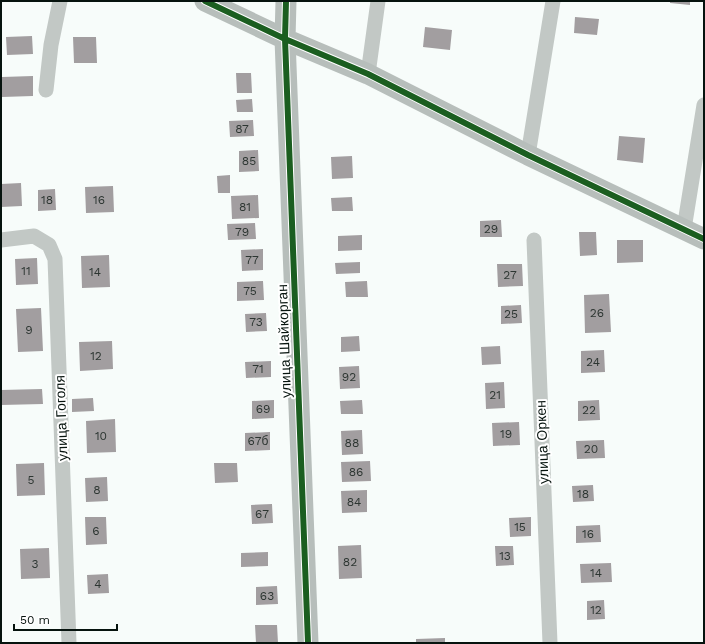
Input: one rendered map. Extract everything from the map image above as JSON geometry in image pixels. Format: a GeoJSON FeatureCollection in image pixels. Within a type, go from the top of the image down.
{"type":"FeatureCollection","features":[{"type":"Feature","properties":{"kind":"street"},"geometry":{"type":"LineString","coordinates":[[46,90],[50,45],[60,1]]}},
{"type":"Feature","properties":{"kind":"street"},"geometry":{"type":"LineString","coordinates":[[205,1],[368,74],[528,155],[704,239]]}},
{"type":"Feature","properties":{"kind":"street","name":"улица Шайкорган"},"geometry":{"type":"LineString","coordinates":[[286,1],[285,38],[308,643]]}},
{"type":"Feature","properties":{"kind":"street"},"geometry":{"type":"LineString","coordinates":[[368,74],[378,1]]}},
{"type":"Feature","properties":{"kind":"street"},"geometry":{"type":"LineString","coordinates":[[528,155],[553,1]]}},
{"type":"Feature","properties":{"kind":"street"},"geometry":{"type":"LineString","coordinates":[[684,229],[704,105]]}},
{"type":"Feature","properties":{"kind":"street","name":"улица Гоголя"},"geometry":{"type":"LineString","coordinates":[[1,240],[34,236],[49,245],[55,260],[69,643]]}},
{"type":"Feature","properties":{"kind":"street","name":"улица Оркен"},"geometry":{"type":"LineString","coordinates":[[534,240],[550,643]]}},
{"type":"Feature","properties":{"kind":"building"},"geometry":{"type":"Polygon","coordinates":[[[670,1],[690,1],[690,5],[670,3],[670,1]]]}},
{"type":"Feature","properties":{"kind":"building"},"geometry":{"type":"Polygon","coordinates":[[[575,17],[599,19],[597,35],[574,33],[575,17]]]}},
{"type":"Feature","properties":{"kind":"building"},"geometry":{"type":"Polygon","coordinates":[[[425,27],[452,30],[450,50],[423,47],[425,27]]]}},
{"type":"Feature","properties":{"kind":"building"},"geometry":{"type":"Polygon","coordinates":[[[32,36],[33,54],[7,55],[6,37],[32,36]]]}},
{"type":"Feature","properties":{"kind":"building"},"geometry":{"type":"Polygon","coordinates":[[[73,37],[96,37],[97,63],[74,63],[73,37]]]}},
{"type":"Feature","properties":{"kind":"building"},"geometry":{"type":"Polygon","coordinates":[[[236,73],[251,73],[252,93],[237,93],[236,73]]]}},
{"type":"Feature","properties":{"kind":"building"},"geometry":{"type":"Polygon","coordinates":[[[33,76],[33,96],[2,97],[2,77],[33,76]]]}},
{"type":"Feature","properties":{"kind":"building"},"geometry":{"type":"Polygon","coordinates":[[[252,99],[253,112],[237,112],[236,100],[252,99]]]}},
{"type":"Feature","properties":{"kind":"building"},"geometry":{"type":"Polygon","coordinates":[[[253,120],[254,136],[230,137],[229,121],[253,120]]]}},
{"type":"Feature","properties":{"kind":"building"},"geometry":{"type":"Polygon","coordinates":[[[619,136],[645,138],[643,163],[617,160],[619,136]]]}},
{"type":"Feature","properties":{"kind":"building"},"geometry":{"type":"Polygon","coordinates":[[[258,150],[259,171],[239,172],[239,151],[258,150]]]}},
{"type":"Feature","properties":{"kind":"building"},"geometry":{"type":"Polygon","coordinates":[[[352,156],[353,178],[332,179],[331,157],[352,156]]]}},
{"type":"Feature","properties":{"kind":"building"},"geometry":{"type":"Polygon","coordinates":[[[230,175],[230,193],[218,193],[217,176],[230,175]]]}},
{"type":"Feature","properties":{"kind":"building"},"geometry":{"type":"Polygon","coordinates":[[[21,183],[22,206],[1,207],[1,184],[21,183]]]}},
{"type":"Feature","properties":{"kind":"building"},"geometry":{"type":"Polygon","coordinates":[[[113,186],[114,212],[86,213],[85,187],[113,186]]]}},
{"type":"Feature","properties":{"kind":"building"},"geometry":{"type":"Polygon","coordinates":[[[55,189],[56,210],[38,211],[38,190],[55,189]]]}},
{"type":"Feature","properties":{"kind":"building"},"geometry":{"type":"Polygon","coordinates":[[[258,195],[259,218],[232,219],[231,196],[258,195]]]}},
{"type":"Feature","properties":{"kind":"building"},"geometry":{"type":"Polygon","coordinates":[[[352,197],[353,211],[332,211],[331,198],[352,197]]]}},
{"type":"Feature","properties":{"kind":"building"},"geometry":{"type":"Polygon","coordinates":[[[501,220],[502,237],[480,237],[480,221],[501,220]]]}},
{"type":"Feature","properties":{"kind":"building"},"geometry":{"type":"Polygon","coordinates":[[[255,223],[256,239],[228,240],[227,224],[255,223]]]}},
{"type":"Feature","properties":{"kind":"building"},"geometry":{"type":"Polygon","coordinates":[[[579,232],[596,232],[597,255],[580,256],[579,232]]]}},
{"type":"Feature","properties":{"kind":"building"},"geometry":{"type":"Polygon","coordinates":[[[362,235],[362,250],[338,251],[338,236],[362,235]]]}},
{"type":"Feature","properties":{"kind":"building"},"geometry":{"type":"Polygon","coordinates":[[[617,240],[643,240],[643,262],[617,263],[617,240]]]}},
{"type":"Feature","properties":{"kind":"building"},"geometry":{"type":"Polygon","coordinates":[[[263,249],[263,270],[242,271],[241,250],[263,249]]]}},
{"type":"Feature","properties":{"kind":"building"},"geometry":{"type":"Polygon","coordinates":[[[109,255],[110,287],[82,288],[81,256],[109,255]]]}},
{"type":"Feature","properties":{"kind":"building"},"geometry":{"type":"Polygon","coordinates":[[[37,258],[38,284],[16,285],[15,259],[37,258]]]}},
{"type":"Feature","properties":{"kind":"building"},"geometry":{"type":"Polygon","coordinates":[[[360,262],[360,273],[336,274],[335,263],[360,262]]]}},
{"type":"Feature","properties":{"kind":"building"},"geometry":{"type":"Polygon","coordinates":[[[497,264],[522,264],[523,286],[498,287],[497,264]]]}},
{"type":"Feature","properties":{"kind":"building"},"geometry":{"type":"Polygon","coordinates":[[[263,281],[264,300],[237,301],[237,282],[263,281]]]}},
{"type":"Feature","properties":{"kind":"building"},"geometry":{"type":"Polygon","coordinates":[[[367,281],[368,297],[346,297],[345,282],[367,281]]]}},
{"type":"Feature","properties":{"kind":"building"},"geometry":{"type":"Polygon","coordinates":[[[609,294],[611,332],[585,333],[584,295],[609,294]]]}},
{"type":"Feature","properties":{"kind":"building"},"geometry":{"type":"Polygon","coordinates":[[[521,305],[522,323],[501,324],[501,306],[521,305]]]}},
{"type":"Feature","properties":{"kind":"building"},"geometry":{"type":"Polygon","coordinates":[[[41,308],[43,351],[18,352],[16,309],[41,308]]]}},
{"type":"Feature","properties":{"kind":"building"},"geometry":{"type":"Polygon","coordinates":[[[266,313],[267,331],[246,332],[245,314],[266,313]]]}},
{"type":"Feature","properties":{"kind":"building"},"geometry":{"type":"Polygon","coordinates":[[[359,336],[360,351],[341,352],[341,337],[359,336]]]}},
{"type":"Feature","properties":{"kind":"building"},"geometry":{"type":"Polygon","coordinates":[[[112,341],[113,369],[80,371],[79,342],[112,341]]]}},
{"type":"Feature","properties":{"kind":"building"},"geometry":{"type":"Polygon","coordinates":[[[500,346],[501,364],[482,365],[481,347],[500,346]]]}},
{"type":"Feature","properties":{"kind":"building"},"geometry":{"type":"Polygon","coordinates":[[[604,350],[605,372],[581,373],[581,351],[604,350]]]}},
{"type":"Feature","properties":{"kind":"building"},"geometry":{"type":"Polygon","coordinates":[[[271,361],[271,377],[246,378],[245,362],[271,361]]]}},
{"type":"Feature","properties":{"kind":"building"},"geometry":{"type":"Polygon","coordinates":[[[359,366],[360,388],[340,389],[339,367],[359,366]]]}},
{"type":"Feature","properties":{"kind":"building"},"geometry":{"type":"Polygon","coordinates":[[[504,382],[505,408],[486,409],[485,383],[504,382]]]}},
{"type":"Feature","properties":{"kind":"building"},"geometry":{"type":"Polygon","coordinates":[[[42,389],[43,404],[1,405],[1,390],[42,389]]]}},
{"type":"Feature","properties":{"kind":"building"},"geometry":{"type":"Polygon","coordinates":[[[93,398],[94,411],[72,412],[72,399],[93,398]]]}},
{"type":"Feature","properties":{"kind":"building"},"geometry":{"type":"Polygon","coordinates":[[[274,400],[274,418],[252,419],[252,401],[274,400]]]}},
{"type":"Feature","properties":{"kind":"building"},"geometry":{"type":"Polygon","coordinates":[[[362,400],[363,414],[341,414],[340,401],[362,400]]]}},
{"type":"Feature","properties":{"kind":"building"},"geometry":{"type":"Polygon","coordinates":[[[599,400],[600,420],[578,421],[578,401],[599,400]]]}},
{"type":"Feature","properties":{"kind":"building"},"geometry":{"type":"Polygon","coordinates":[[[115,419],[116,452],[87,453],[86,421],[115,419]]]}},
{"type":"Feature","properties":{"kind":"building"},"geometry":{"type":"Polygon","coordinates":[[[519,422],[520,445],[493,446],[492,423],[519,422]]]}},
{"type":"Feature","properties":{"kind":"building"},"geometry":{"type":"Polygon","coordinates":[[[362,430],[363,454],[342,455],[341,431],[362,430]]]}},
{"type":"Feature","properties":{"kind":"building"},"geometry":{"type":"Polygon","coordinates":[[[270,432],[270,450],[245,451],[245,433],[270,432]]]}},
{"type":"Feature","properties":{"kind":"building"},"geometry":{"type":"Polygon","coordinates":[[[604,440],[605,458],[577,459],[576,441],[604,440]]]}},
{"type":"Feature","properties":{"kind":"building"},"geometry":{"type":"Polygon","coordinates":[[[370,461],[371,481],[342,482],[341,462],[370,461]]]}},
{"type":"Feature","properties":{"kind":"building"},"geometry":{"type":"Polygon","coordinates":[[[44,463],[45,495],[17,496],[16,464],[44,463]]]}},
{"type":"Feature","properties":{"kind":"building"},"geometry":{"type":"Polygon","coordinates":[[[214,463],[237,463],[238,482],[215,483],[214,463]]]}},
{"type":"Feature","properties":{"kind":"building"},"geometry":{"type":"Polygon","coordinates":[[[107,477],[108,501],[86,502],[85,478],[107,477]]]}},
{"type":"Feature","properties":{"kind":"building"},"geometry":{"type":"Polygon","coordinates":[[[593,485],[594,501],[573,502],[572,486],[593,485]]]}},
{"type":"Feature","properties":{"kind":"building"},"geometry":{"type":"Polygon","coordinates":[[[367,490],[367,512],[342,513],[341,491],[367,490]]]}},
{"type":"Feature","properties":{"kind":"building"},"geometry":{"type":"Polygon","coordinates":[[[272,504],[273,523],[252,524],[251,505],[272,504]]]}},
{"type":"Feature","properties":{"kind":"building"},"geometry":{"type":"Polygon","coordinates":[[[85,517],[106,517],[107,544],[86,545],[85,517]]]}},
{"type":"Feature","properties":{"kind":"building"},"geometry":{"type":"Polygon","coordinates":[[[531,517],[531,536],[510,537],[509,518],[531,517]]]}},
{"type":"Feature","properties":{"kind":"building"},"geometry":{"type":"Polygon","coordinates":[[[600,525],[601,542],[576,543],[576,526],[600,525]]]}},
{"type":"Feature","properties":{"kind":"building"},"geometry":{"type":"Polygon","coordinates":[[[361,545],[362,578],[339,579],[338,546],[361,545]]]}},
{"type":"Feature","properties":{"kind":"building"},"geometry":{"type":"Polygon","coordinates":[[[495,546],[513,546],[514,565],[496,566],[495,546]]]}},
{"type":"Feature","properties":{"kind":"building"},"geometry":{"type":"Polygon","coordinates":[[[49,548],[50,578],[21,579],[20,549],[49,548]]]}},
{"type":"Feature","properties":{"kind":"building"},"geometry":{"type":"Polygon","coordinates":[[[268,552],[268,566],[241,567],[241,553],[268,552]]]}},
{"type":"Feature","properties":{"kind":"building"},"geometry":{"type":"Polygon","coordinates":[[[611,563],[612,582],[581,583],[580,564],[611,563]]]}},
{"type":"Feature","properties":{"kind":"building"},"geometry":{"type":"Polygon","coordinates":[[[108,574],[109,593],[88,594],[87,575],[108,574]]]}},
{"type":"Feature","properties":{"kind":"building"},"geometry":{"type":"Polygon","coordinates":[[[277,586],[278,604],[256,605],[256,587],[277,586]]]}},
{"type":"Feature","properties":{"kind":"building"},"geometry":{"type":"Polygon","coordinates":[[[604,600],[605,619],[587,620],[587,601],[604,600]]]}},
{"type":"Feature","properties":{"kind":"building"},"geometry":{"type":"Polygon","coordinates":[[[255,625],[277,625],[278,643],[256,643],[255,625]]]}},
{"type":"Feature","properties":{"kind":"building"},"geometry":{"type":"Polygon","coordinates":[[[445,638],[445,643],[416,643],[416,639],[445,638]]]}},
{"type":"Feature","properties":{"kind":"cycle path"},"geometry":{"type":"LineString","coordinates":[[205,1],[285,39],[368,74],[528,155],[704,239]]}},
{"type":"Feature","properties":{"kind":"cycle path"},"geometry":{"type":"LineString","coordinates":[[286,1],[285,39],[308,643]]}}]}
